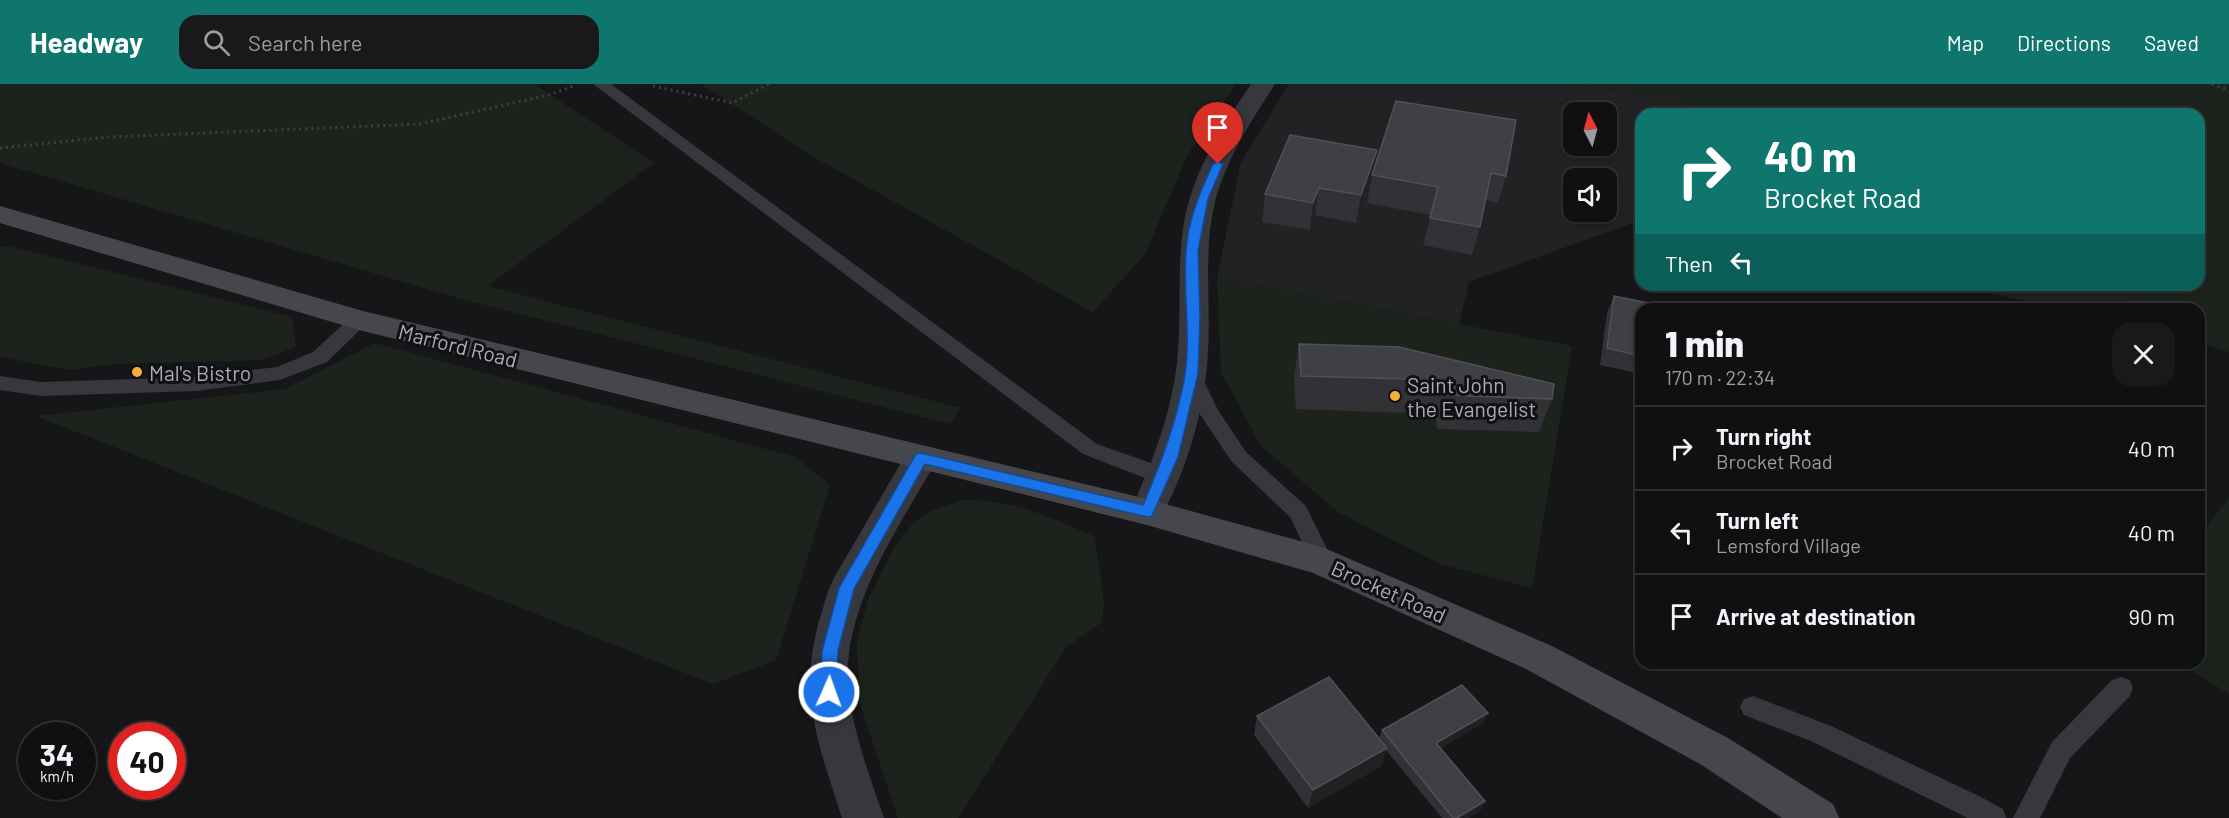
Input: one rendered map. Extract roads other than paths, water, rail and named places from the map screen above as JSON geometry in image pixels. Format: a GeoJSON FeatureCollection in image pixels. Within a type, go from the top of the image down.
{"type":"FeatureCollection","features":[{"type":"Feature","properties":{"kind":"main road","name":"Marford Road"},"geometry":{"type":"LineString","coordinates":[[0,214],[359,320],[921,458]]}},
{"type":"Feature","properties":{"kind":"main road","name":"Brocket Road"},"geometry":{"type":"LineString","coordinates":[[921,458],[1147,512],[1322,561],[1538,657],[1714,751],[1818,818]]}},
{"type":"Feature","properties":{"kind":"street"},"geometry":{"type":"LineString","coordinates":[[1147,512],[1171,457],[1191,374],[1194,316],[1192,251],[1202,199],[1226,147],[1263,84]]}},
{"type":"Feature","properties":{"kind":"street"},"geometry":{"type":"LineString","coordinates":[[863,818],[837,741],[829,692],[830,651],[847,588],[921,458]]}},
{"type":"Feature","properties":{"kind":"lane"},"geometry":{"type":"LineString","coordinates":[[601,84],[1090,448],[1163,476]]}},
{"type":"Feature","properties":{"kind":"lane"},"geometry":{"type":"LineString","coordinates":[[0,383],[41,389],[196,384],[280,373],[320,357],[359,320]]}},
{"type":"Feature","properties":{"kind":"lane"},"geometry":{"type":"LineString","coordinates":[[1191,374],[1209,413],[1239,457],[1298,512],[1322,561]]}},
{"type":"Feature","properties":{"kind":"lane"},"geometry":{"type":"LineString","coordinates":[[2026,818],[2061,750],[2121,688]]}},
{"type":"Feature","properties":{"kind":"lane"},"geometry":{"type":"LineString","coordinates":[[1753,706],[1822,735],[1976,814]]}},
{"type":"Feature","properties":{"kind":"place","name":"Mal's Bistro"},"geometry":{"type":"Point","coordinates":[137,372]}},
{"type":"Feature","properties":{"kind":"place","name":"Saint John the Evangelist"},"geometry":{"type":"Point","coordinates":[1395,396]}}]}
